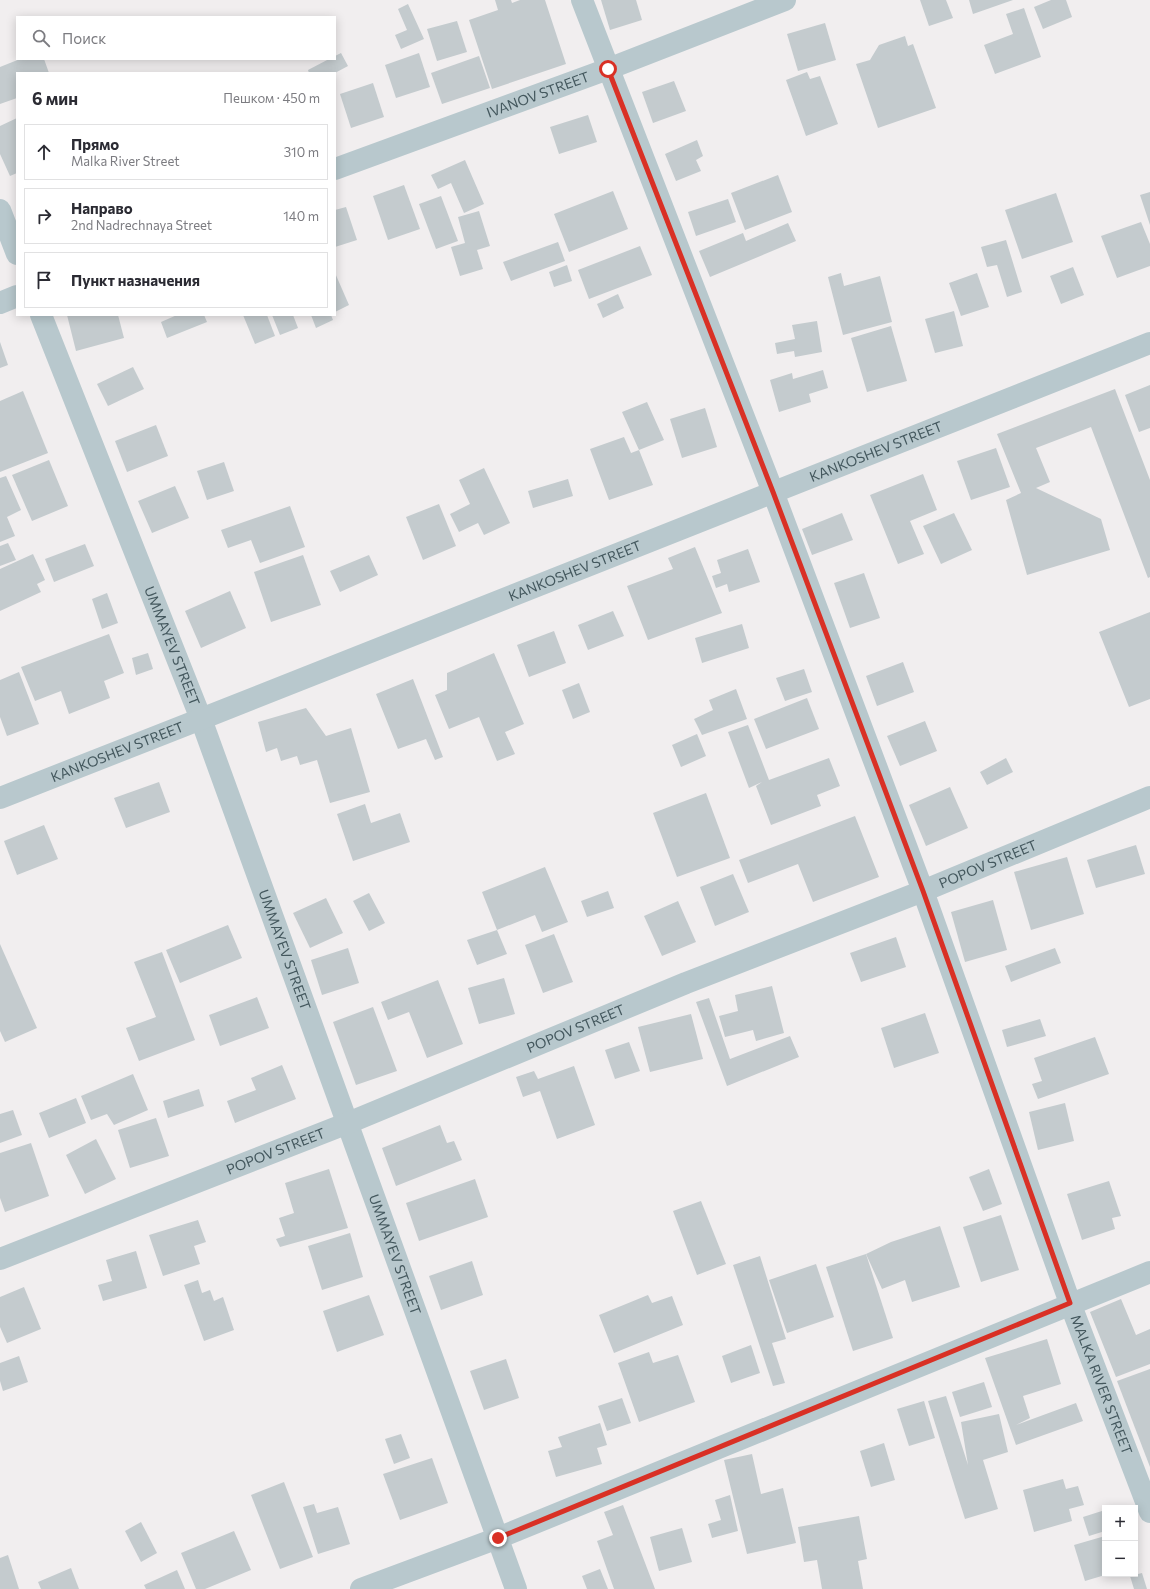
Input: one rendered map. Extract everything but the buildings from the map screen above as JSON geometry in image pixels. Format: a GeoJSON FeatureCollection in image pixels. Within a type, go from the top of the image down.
{"type":"FeatureCollection","features":[{"type":"Feature","properties":{"kind":"street","name":"MALKA RIVER STREET"},"geometry":{"type":"LineString","coordinates":[[582,0],[773,492],[923,891],[1070,1303],[1150,1512]]}},
{"type":"Feature","properties":{"kind":"street","name":"IVANOV STREET"},"geometry":{"type":"LineString","coordinates":[[336,169],[608,69],[785,0]]}},
{"type":"Feature","properties":{"kind":"street"},"geometry":{"type":"LineString","coordinates":[[0,210],[16,251]]}},
{"type":"Feature","properties":{"kind":"street"},"geometry":{"type":"LineString","coordinates":[[0,302],[16,296]]}},
{"type":"Feature","properties":{"kind":"street","name":"UMMAYEV STREET"},"geometry":{"type":"LineString","coordinates":[[41,316],[201,719],[516,1589]]}},
{"type":"Feature","properties":{"kind":"street","name":"KANKOSHEV STREET"},"geometry":{"type":"LineString","coordinates":[[0,798],[1150,343]]}},
{"type":"Feature","properties":{"kind":"street","name":"POPOV STREET"},"geometry":{"type":"LineString","coordinates":[[0,1259],[348,1123],[686,983],[923,891],[1150,797]]}},
{"type":"Feature","properties":{"kind":"street"},"geometry":{"type":"LineString","coordinates":[[361,1589],[498,1538],[1070,1303],[1150,1272]]}},
{"type":"Feature","properties":{"kind":"route"},"geometry":{"type":"LineString","coordinates":[[498,1538],[1070,1303],[923,891],[773,492],[608,69]]}}]}
